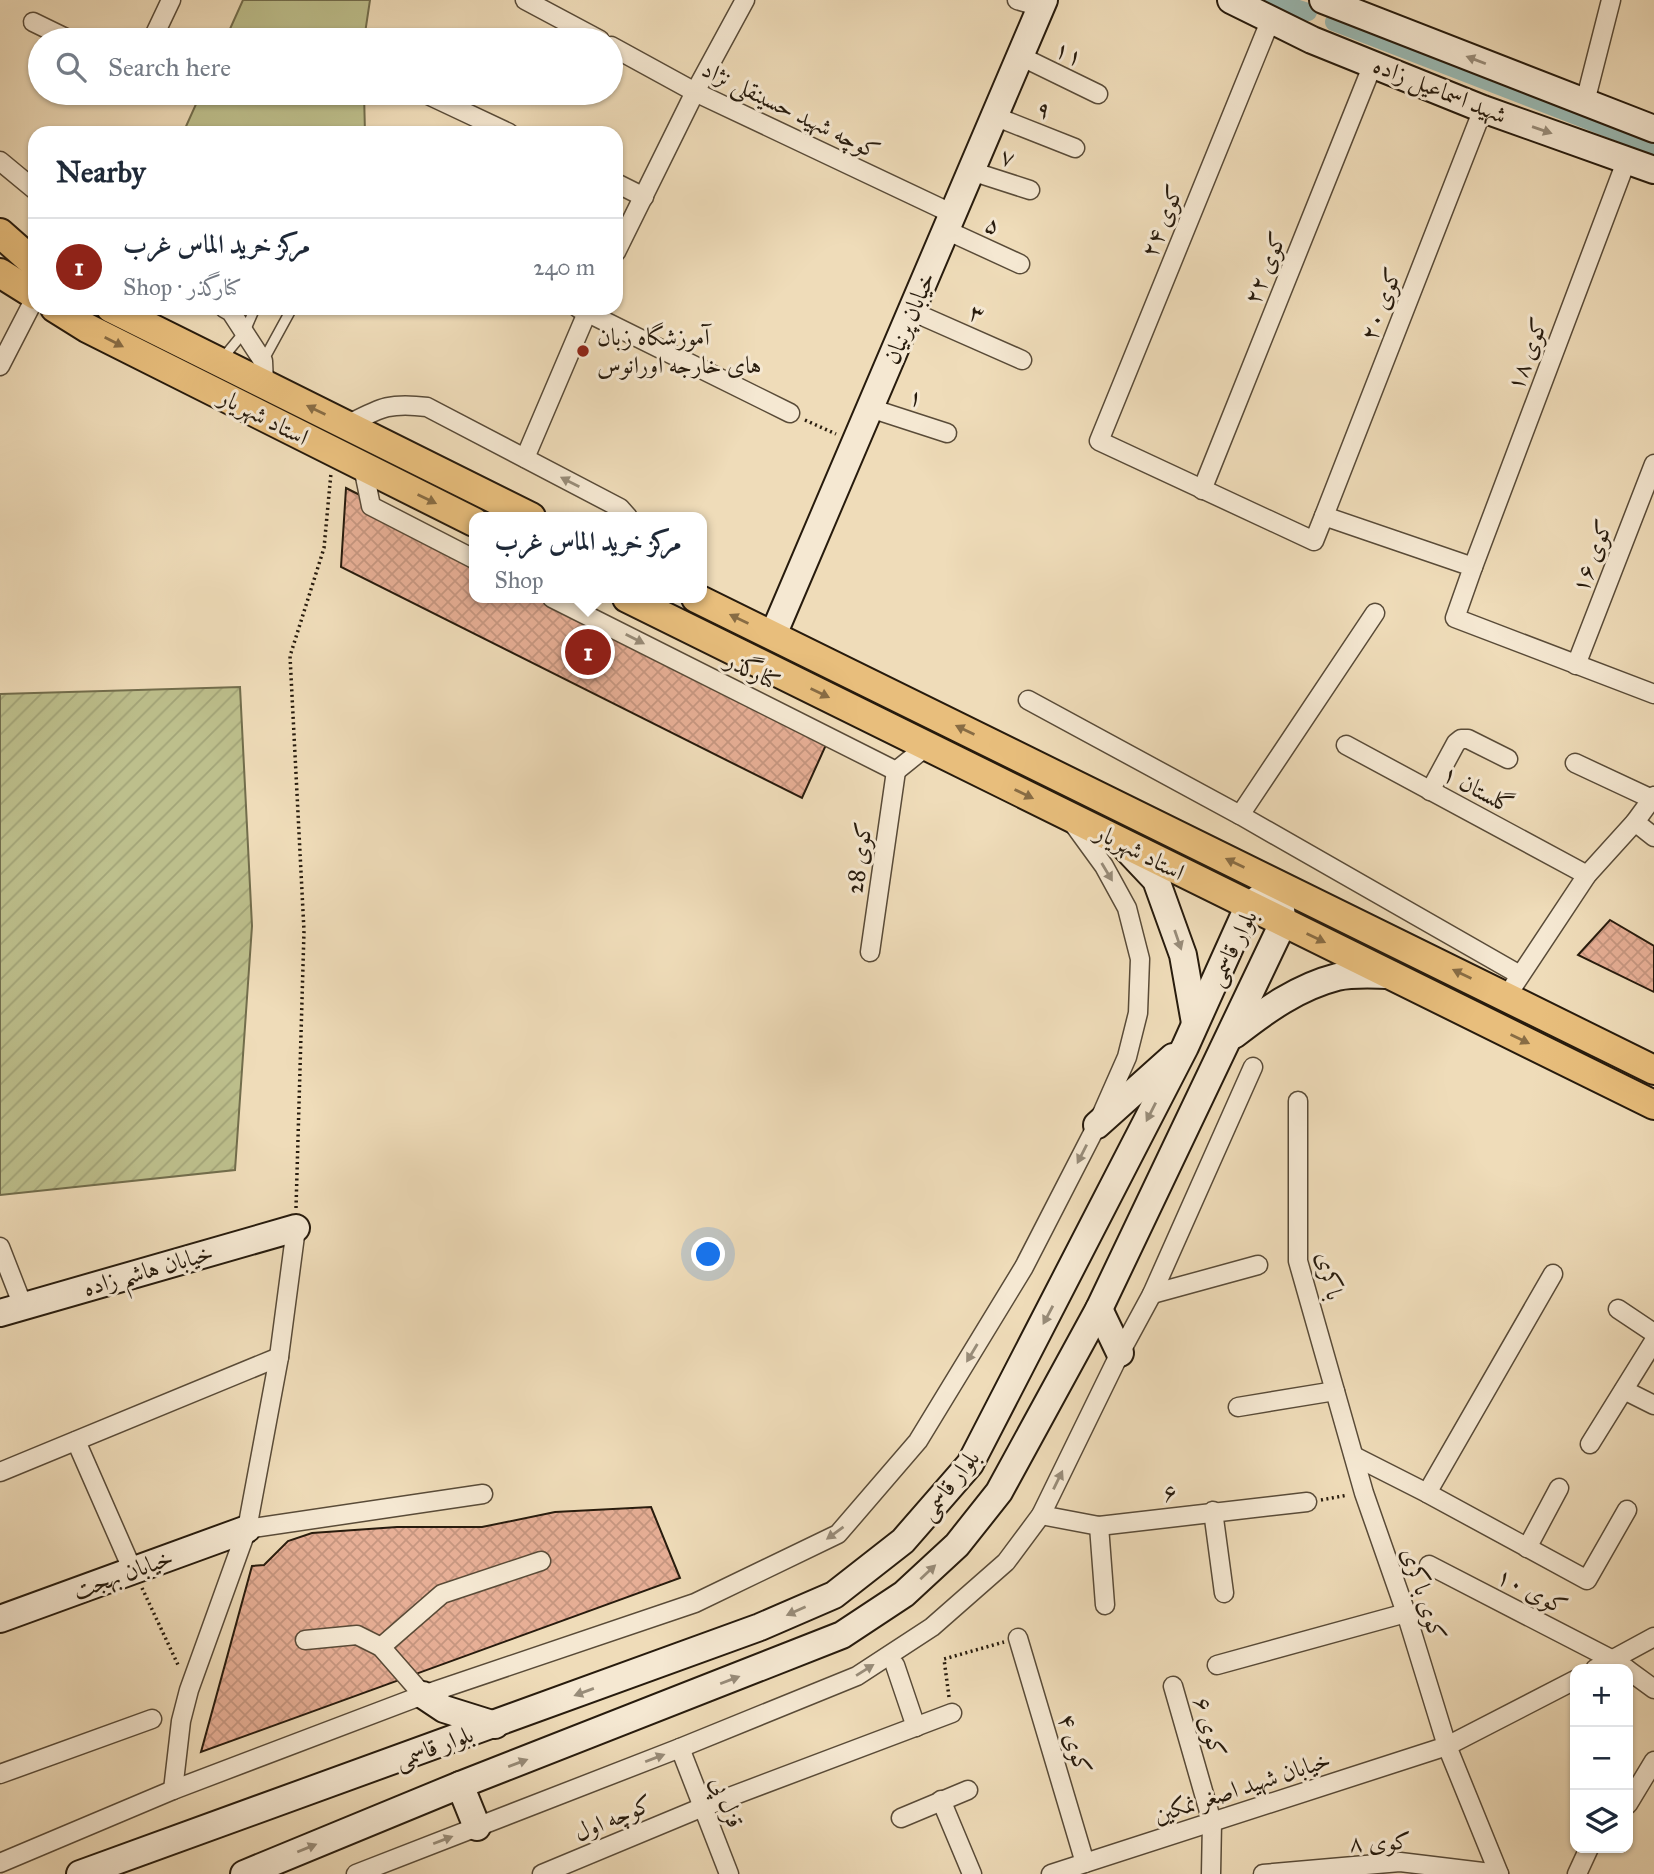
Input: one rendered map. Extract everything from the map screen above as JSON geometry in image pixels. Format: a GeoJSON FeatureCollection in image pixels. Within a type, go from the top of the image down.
{"type":"FeatureCollection","features":[{"type":"Feature","properties":{"kind":"main road","name":"شهید اسماعیل زاده"},"geometry":{"type":"LineString","coordinates":[[1231,0],[1312,40],[1483,109],[1654,170]]}},
{"type":"Feature","properties":{"kind":"main road","name":"شهید اسماعیل زاده"},"geometry":{"type":"LineString","coordinates":[[1326,1],[1654,130]]}},
{"type":"Feature","properties":{"kind":"main road"},"geometry":{"type":"LineString","coordinates":[[1312,40],[1326,1]]}},
{"type":"Feature","properties":{"kind":"main road","name":"خیابان پرنیان"},"geometry":{"type":"LineString","coordinates":[[773,635],[1020,56],[1034,2]]}},
{"type":"Feature","properties":{"kind":"main road"},"geometry":{"type":"LineString","coordinates":[[0,233],[28,258]]}},
{"type":"Feature","properties":{"kind":"main road"},"geometry":{"type":"LineString","coordinates":[[0,273],[28,292]]}},
{"type":"Feature","properties":{"kind":"main road","name":"استاد شهریار"},"geometry":{"type":"LineString","coordinates":[[66,315],[87,328],[469,520]]}},
{"type":"Feature","properties":{"kind":"main road","name":"استاد شهریار"},"geometry":{"type":"LineString","coordinates":[[125,315],[220,362],[264,373],[347,425],[521,512]]}},
{"type":"Feature","properties":{"kind":"main road"},"geometry":{"type":"LineString","coordinates":[[397,484],[410,457]]}},
{"type":"Feature","properties":{"kind":"main road","name":"استاد شهریار"},"geometry":{"type":"LineString","coordinates":[[637,603],[1654,1105]]}},
{"type":"Feature","properties":{"kind":"main road","name":"استاد شهریار"},"geometry":{"type":"LineString","coordinates":[[706,603],[1276,884],[1514,986],[1654,1070]]}},
{"type":"Feature","properties":{"kind":"main road"},"geometry":{"type":"LineString","coordinates":[[1097,1125],[1190,1035],[1183,955],[1156,880],[1119,841]]}},
{"type":"Feature","properties":{"kind":"main road","name":"بلوار قاسمی"},"geometry":{"type":"LineString","coordinates":[[80,1874],[760,1627],[834,1595],[903,1541],[971,1464],[1190,1035],[1248,906],[1276,884],[1283,923],[1099,1309],[999,1492],[957,1545],[904,1594],[842,1635],[460,1785],[244,1874]]}},
{"type":"Feature","properties":{"kind":"main road"},"geometry":{"type":"LineString","coordinates":[[1228,1041],[1267,1008],[1299,991],[1339,976],[1392,975]]}},
{"type":"Feature","properties":{"kind":"main road","name":"خیابان هاشم زاده"},"geometry":{"type":"LineString","coordinates":[[11,1309],[296,1228]]}},
{"type":"Feature","properties":{"kind":"main road"},"geometry":{"type":"LineString","coordinates":[[1099,1309],[1120,1353]]}},
{"type":"Feature","properties":{"kind":"main road","name":"خیابان بهجت"},"geometry":{"type":"LineString","coordinates":[[0,1619],[247,1529]]}},
{"type":"Feature","properties":{"kind":"main road"},"geometry":{"type":"LineString","coordinates":[[423,1695],[443,1709],[495,1725]]}},
{"type":"Feature","properties":{"kind":"main road"},"geometry":{"type":"LineString","coordinates":[[460,1785],[477,1827]]}},
{"type":"Feature","properties":{"kind":"street"},"geometry":{"type":"LineString","coordinates":[[158,28],[171,0]]}},
{"type":"Feature","properties":{"kind":"street"},"geometry":{"type":"LineString","coordinates":[[525,0],[578,28]]}},
{"type":"Feature","properties":{"kind":"street"},"geometry":{"type":"LineString","coordinates":[[623,238],[695,92],[745,0]]}},
{"type":"Feature","properties":{"kind":"street"},"geometry":{"type":"LineString","coordinates":[[1585,102],[1611,0]]}},
{"type":"Feature","properties":{"kind":"street","name":"کوی ۲۴"},"geometry":{"type":"LineString","coordinates":[[1202,490],[1099,441],[1271,19]]}},
{"type":"Feature","properties":{"kind":"street"},"geometry":{"type":"LineString","coordinates":[[33,22],[45,28]]}},
{"type":"Feature","properties":{"kind":"street","name":"کوچه شهید حسینقلی نژاد"},"geometry":{"type":"LineString","coordinates":[[623,53],[949,222]]}},
{"type":"Feature","properties":{"kind":"street","name":"۱۱"},"geometry":{"type":"LineString","coordinates":[[1020,56],[1098,94]]}},
{"type":"Feature","properties":{"kind":"street","name":"کوی ۲۲"},"geometry":{"type":"LineString","coordinates":[[1202,490],[1369,74],[1376,64]]}},
{"type":"Feature","properties":{"kind":"street"},"geometry":{"type":"LineString","coordinates":[[450,105],[494,126]]}},
{"type":"Feature","properties":{"kind":"street","name":"کوی ۲۰"},"geometry":{"type":"LineString","coordinates":[[1202,490],[1314,541],[1483,109]]}},
{"type":"Feature","properties":{"kind":"street","name":"۹"},"geometry":{"type":"LineString","coordinates":[[994,116],[1075,148]]}},
{"type":"Feature","properties":{"kind":"street","name":"کوی ۱۸"},"geometry":{"type":"LineString","coordinates":[[1576,665],[1455,618],[1627,159]]}},
{"type":"Feature","properties":{"kind":"street"},"geometry":{"type":"LineString","coordinates":[[0,161],[28,184]]}},
{"type":"Feature","properties":{"kind":"street","name":"۷"},"geometry":{"type":"LineString","coordinates":[[971,171],[1030,190]]}},
{"type":"Feature","properties":{"kind":"street"},"geometry":{"type":"LineString","coordinates":[[623,186],[644,197]]}},
{"type":"Feature","properties":{"kind":"street","name":"۵"},"geometry":{"type":"LineString","coordinates":[[949,222],[1020,264]]}},
{"type":"Feature","properties":{"kind":"street"},"geometry":{"type":"LineString","coordinates":[[0,366],[28,311]]}},
{"type":"Feature","properties":{"kind":"street","name":"۳"},"geometry":{"type":"LineString","coordinates":[[911,311],[1022,360]]}},
{"type":"Feature","properties":{"kind":"street"},"geometry":{"type":"LineString","coordinates":[[233,315],[245,331],[264,373]]}},
{"type":"Feature","properties":{"kind":"street"},"geometry":{"type":"LineString","coordinates":[[525,458],[582,315]]}},
{"type":"Feature","properties":{"kind":"street"},"geometry":{"type":"LineString","coordinates":[[596,315],[790,413]]}},
{"type":"Feature","properties":{"kind":"street"},"geometry":{"type":"LineString","coordinates":[[347,425],[382,407],[401,404],[426,407],[624,512]]}},
{"type":"Feature","properties":{"kind":"street","name":"۱"},"geometry":{"type":"LineString","coordinates":[[870,408],[947,433]]}},
{"type":"Feature","properties":{"kind":"street","name":"کوی ۱۶"},"geometry":{"type":"LineString","coordinates":[[1576,665],[1654,464]]}},
{"type":"Feature","properties":{"kind":"street"},"geometry":{"type":"LineString","coordinates":[[363,467],[371,506],[469,556]]}},
{"type":"Feature","properties":{"kind":"street"},"geometry":{"type":"LineString","coordinates":[[1324,516],[1473,567]]}},
{"type":"Feature","properties":{"kind":"street","name":"کنارگذر"},"geometry":{"type":"LineString","coordinates":[[562,603],[896,771]]}},
{"type":"Feature","properties":{"kind":"street"},"geometry":{"type":"LineString","coordinates":[[1240,815],[1375,613]]}},
{"type":"Feature","properties":{"kind":"street"},"geometry":{"type":"LineString","coordinates":[[1576,665],[1654,694]]}},
{"type":"Feature","properties":{"kind":"street"},"geometry":{"type":"LineString","coordinates":[[1028,700],[1240,815],[1514,986],[1587,875],[1653,798],[1575,763]]}},
{"type":"Feature","properties":{"kind":"street"},"geometry":{"type":"LineString","coordinates":[[1430,791],[1456,743],[1461,739],[1468,739],[1508,759]]}},
{"type":"Feature","properties":{"kind":"street"},"geometry":{"type":"LineString","coordinates":[[896,771],[927,746]]}},
{"type":"Feature","properties":{"kind":"street","name":"۱ گلستان"},"geometry":{"type":"LineString","coordinates":[[1346,746],[1587,875]]}},
{"type":"Feature","properties":{"kind":"street","name":"کوی 28"},"geometry":{"type":"LineString","coordinates":[[870,952],[896,771]]}},
{"type":"Feature","properties":{"kind":"street"},"geometry":{"type":"LineString","coordinates":[[0,1863],[173,1790],[423,1695],[695,1604],[838,1534],[918,1441],[1024,1267],[1097,1125],[1127,1057],[1138,1013],[1140,958],[1127,908],[1104,866],[1068,816]]}},
{"type":"Feature","properties":{"kind":"street"},"geometry":{"type":"LineString","coordinates":[[1635,822],[1654,837]]}},
{"type":"Feature","properties":{"kind":"street"},"geometry":{"type":"LineString","coordinates":[[356,1874],[857,1676],[932,1626],[1006,1562],[1041,1515],[1120,1353],[1152,1294],[1254,1067]]}},
{"type":"Feature","properties":{"kind":"street","name":"باکری"},"geometry":{"type":"LineString","coordinates":[[1298,1101],[1298,1261],[1354,1456]]}},
{"type":"Feature","properties":{"kind":"street"},"geometry":{"type":"LineString","coordinates":[[173,1790],[181,1721],[189,1690],[247,1529],[279,1357],[296,1228]]}},
{"type":"Feature","properties":{"kind":"street"},"geometry":{"type":"LineString","coordinates":[[0,1248],[11,1309]]}},
{"type":"Feature","properties":{"kind":"street"},"geometry":{"type":"LineString","coordinates":[[1152,1294],[1258,1265]]}},
{"type":"Feature","properties":{"kind":"street"},"geometry":{"type":"LineString","coordinates":[[1427,1493],[1553,1275]]}},
{"type":"Feature","properties":{"kind":"street"},"geometry":{"type":"LineString","coordinates":[[1618,1309],[1654,1333]]}},
{"type":"Feature","properties":{"kind":"street"},"geometry":{"type":"LineString","coordinates":[[1590,1444],[1654,1341]]}},
{"type":"Feature","properties":{"kind":"street"},"geometry":{"type":"LineString","coordinates":[[0,1472],[279,1357]]}},
{"type":"Feature","properties":{"kind":"street"},"geometry":{"type":"LineString","coordinates":[[1624,1390],[1654,1405]]}},
{"type":"Feature","properties":{"kind":"street"},"geometry":{"type":"LineString","coordinates":[[1238,1407],[1335,1391]]}},
{"type":"Feature","properties":{"kind":"street"},"geometry":{"type":"LineString","coordinates":[[76,1441],[133,1570]]}},
{"type":"Feature","properties":{"kind":"street"},"geometry":{"type":"LineString","coordinates":[[1354,1456],[1587,1580],[1627,1510]]}},
{"type":"Feature","properties":{"kind":"street","name":"کوی باکری"},"geometry":{"type":"LineString","coordinates":[[1354,1456],[1447,1746],[1499,1874]]}},
{"type":"Feature","properties":{"kind":"street"},"geometry":{"type":"LineString","coordinates":[[1527,1548],[1559,1488]]}},
{"type":"Feature","properties":{"kind":"street"},"geometry":{"type":"LineString","coordinates":[[247,1529],[483,1494]]}},
{"type":"Feature","properties":{"kind":"street","name":"۶"},"geometry":{"type":"LineString","coordinates":[[1041,1515],[1098,1527],[1213,1511],[1307,1502]]}},
{"type":"Feature","properties":{"kind":"street"},"geometry":{"type":"LineString","coordinates":[[1213,1511],[1224,1593]]}},
{"type":"Feature","properties":{"kind":"street"},"geometry":{"type":"LineString","coordinates":[[1098,1527],[1105,1605]]}},
{"type":"Feature","properties":{"kind":"street"},"geometry":{"type":"LineString","coordinates":[[381,1647],[442,1594],[541,1561]]}},
{"type":"Feature","properties":{"kind":"street","name":"کوی ۱۰"},"geometry":{"type":"LineString","coordinates":[[1429,1565],[1619,1664]]}},
{"type":"Feature","properties":{"kind":"street"},"geometry":{"type":"LineString","coordinates":[[1217,1665],[1406,1613]]}},
{"type":"Feature","properties":{"kind":"street"},"geometry":{"type":"LineString","coordinates":[[305,1640],[357,1635],[381,1647],[423,1695]]}},
{"type":"Feature","properties":{"kind":"street"},"geometry":{"type":"LineString","coordinates":[[1625,1664],[1654,1637]]}},
{"type":"Feature","properties":{"kind":"street","name":"کوی ۴"},"geometry":{"type":"LineString","coordinates":[[1018,1638],[1085,1863]]}},
{"type":"Feature","properties":{"kind":"street"},"geometry":{"type":"LineString","coordinates":[[895,1665],[916,1727]]}},
{"type":"Feature","properties":{"kind":"street","name":"کوی ۱۰"},"geometry":{"type":"LineString","coordinates":[[1633,1673],[1654,1689]]}},
{"type":"Feature","properties":{"kind":"street","name":"خیابان شهید اصغر نمکین"},"geometry":{"type":"LineString","coordinates":[[1051,1874],[1447,1746],[1570,1683]]}},
{"type":"Feature","properties":{"kind":"street","name":"کوی ۶"},"geometry":{"type":"LineString","coordinates":[[1173,1686],[1212,1822],[1211,1874]]}},
{"type":"Feature","properties":{"kind":"street","name":"کوچه اول"},"geometry":{"type":"LineString","coordinates":[[542,1874],[703,1807],[951,1713]]}},
{"type":"Feature","properties":{"kind":"street"},"geometry":{"type":"LineString","coordinates":[[0,1774],[152,1719]]}},
{"type":"Feature","properties":{"kind":"street","name":"قزل پی"},"geometry":{"type":"LineString","coordinates":[[680,1748],[729,1874]]}},
{"type":"Feature","properties":{"kind":"street"},"geometry":{"type":"LineString","coordinates":[[1633,1796],[1654,1761]]}},
{"type":"Feature","properties":{"kind":"street"},"geometry":{"type":"LineString","coordinates":[[901,1818],[968,1790]]}},
{"type":"Feature","properties":{"kind":"street"},"geometry":{"type":"LineString","coordinates":[[941,1800],[972,1874]]}},
{"type":"Feature","properties":{"kind":"street"},"geometry":{"type":"LineString","coordinates":[[1577,1874],[1587,1853]]}},
{"type":"Feature","properties":{"kind":"street","name":"کوی ۸"},"geometry":{"type":"LineString","coordinates":[[1263,1874],[1400,1862],[1499,1874]]}},
{"type":"Feature","properties":{"kind":"lane"},"geometry":{"type":"LineString","coordinates":[[220,362],[245,331],[251,315]]}},
{"type":"Feature","properties":{"kind":"lane"},"geometry":{"type":"LineString","coordinates":[[264,373],[289,315]]}},
{"type":"Feature","properties":{"kind":"path"},"geometry":{"type":"LineString","coordinates":[[790,413],[856,442]]}},
{"type":"Feature","properties":{"kind":"path"},"geometry":{"type":"LineString","coordinates":[[296,1228],[304,931],[290,656],[324,548],[333,452]]}},
{"type":"Feature","properties":{"kind":"path"},"geometry":{"type":"LineString","coordinates":[[1307,1502],[1364,1493]]}},
{"type":"Feature","properties":{"kind":"path"},"geometry":{"type":"LineString","coordinates":[[133,1570],[189,1690]]}},
{"type":"Feature","properties":{"kind":"path"},"geometry":{"type":"LineString","coordinates":[[951,1713],[944,1659],[1018,1638]]}},
{"type":"Feature","properties":{"kind":"green space"},"geometry":{"type":"Polygon","coordinates":[[[243,0],[370,0],[366,28],[230,28],[243,0]]]}},
{"type":"Feature","properties":{"kind":"green space"},"geometry":{"type":"Polygon","coordinates":[[[196,105],[364,105],[365,126],[186,126],[196,105]]]}},
{"type":"Feature","properties":{"kind":"green space"},"geometry":{"type":"Polygon","coordinates":[[[240,687],[252,926],[235,1170],[0,1195],[0,694],[240,687]]]}},
{"type":"Feature","properties":{"kind":"building"},"geometry":{"type":"Polygon","coordinates":[[[346,488],[469,550],[469,603],[571,603],[830,736],[802,798],[341,567],[346,488]]]}},
{"type":"Feature","properties":{"kind":"building"},"geometry":{"type":"Polygon","coordinates":[[[1610,920],[1654,946],[1654,992],[1578,955],[1610,920]]]}},
{"type":"Feature","properties":{"kind":"building"},"geometry":{"type":"Polygon","coordinates":[[[651,1507],[680,1578],[201,1752],[252,1566],[264,1565],[288,1541],[312,1533],[397,1527],[482,1527],[555,1512],[651,1507]]]}},
{"type":"Feature","properties":{"kind":"waterway"},"geometry":{"type":"LineString","coordinates":[[1270,0],[1308,12]]}},
{"type":"Feature","properties":{"kind":"waterway"},"geometry":{"type":"LineString","coordinates":[[1334,22],[1654,146]]}},
{"type":"Feature","properties":{"kind":"place","name":"آموزشگاه زبان های خارجه اورانوس"},"geometry":{"type":"Point","coordinates":[583,351]}},
{"type":"Feature","properties":{"kind":"place","name":"مرکز خرید الماس غرب"},"geometry":{"type":"Point","coordinates":[588,652]}}]}
